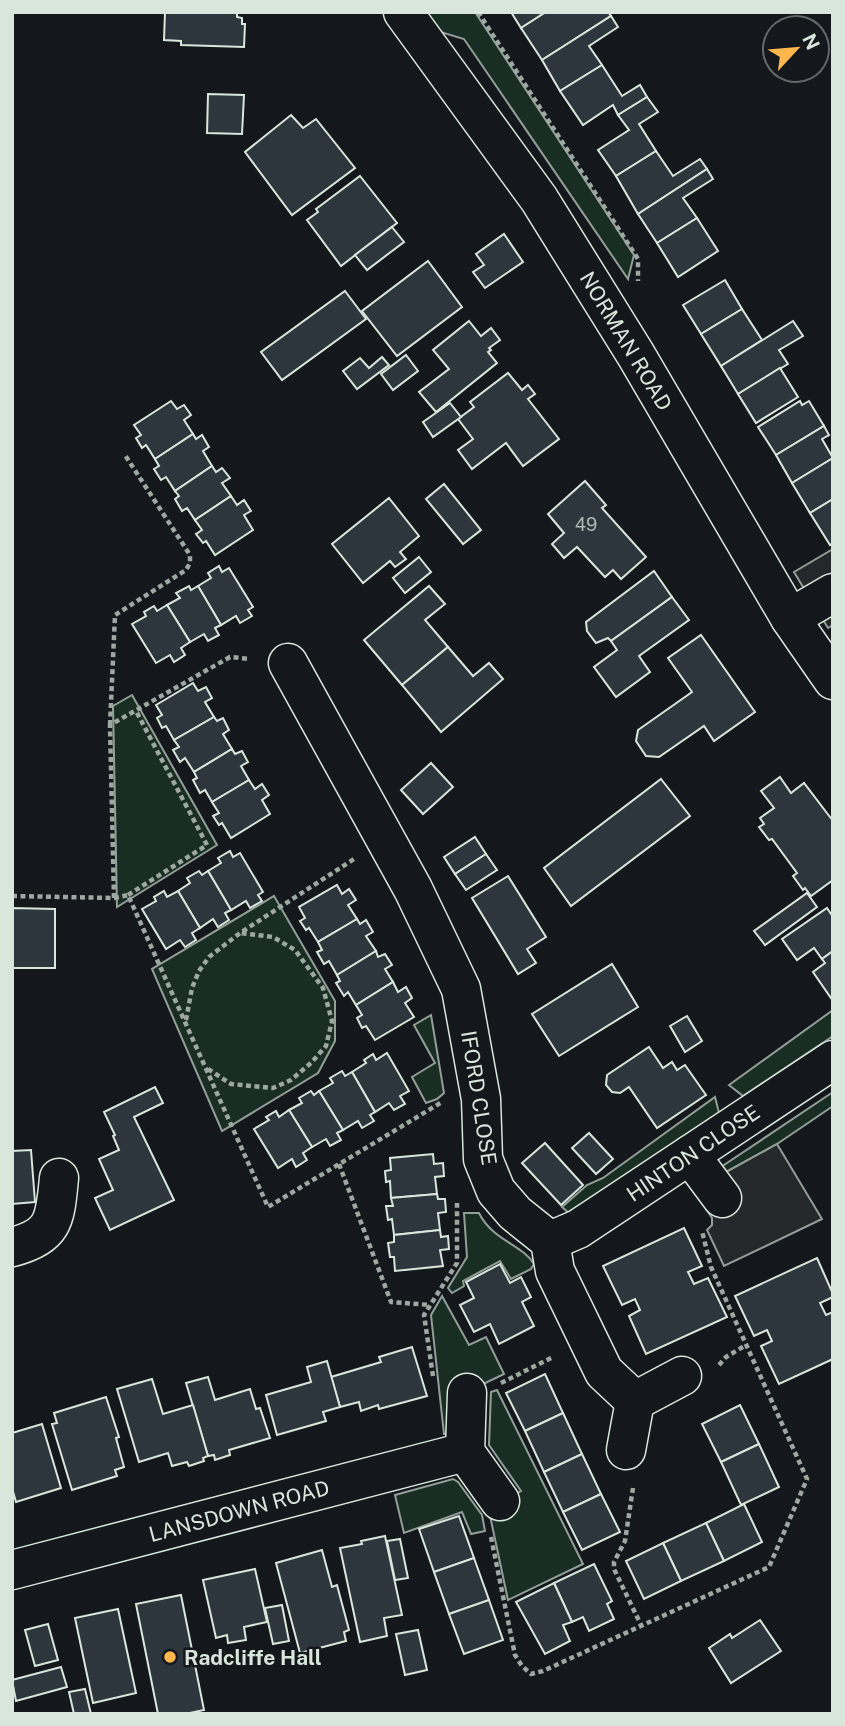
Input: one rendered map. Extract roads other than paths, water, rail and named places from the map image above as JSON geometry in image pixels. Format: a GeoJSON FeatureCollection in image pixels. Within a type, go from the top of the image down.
{"type":"FeatureCollection","features":[{"type":"Feature","properties":{"kind":"street","name":"NORMAN ROAD"},"geometry":{"type":"LineString","coordinates":[[403,12],[539,199],[636,355],[790,618],[833,680]]}},
{"type":"Feature","properties":{"kind":"street"},"geometry":{"type":"LineString","coordinates":[[790,618],[833,593]]}},
{"type":"Feature","properties":{"kind":"street","name":"IFORD CLOSE"},"geometry":{"type":"LineString","coordinates":[[288,663],[413,889],[461,989],[481,1099],[483,1159],[496,1191],[515,1213],[550,1241]]}},
{"type":"Feature","properties":{"kind":"street","name":"HINTON CLOSE"},"geometry":{"type":"LineString","coordinates":[[550,1241],[578,1229],[833,1060]]}},
{"type":"Feature","properties":{"kind":"street"},"geometry":{"type":"LineString","coordinates":[[690,1155],[722,1198]]}},
{"type":"Feature","properties":{"kind":"street"},"geometry":{"type":"LineString","coordinates":[[12,1247],[46,1233],[55,1215],[59,1178]]}},
{"type":"Feature","properties":{"kind":"street"},"geometry":{"type":"LineString","coordinates":[[550,1241],[555,1271],[604,1372],[635,1401]]}},
{"type":"Feature","properties":{"kind":"street"},"geometry":{"type":"LineString","coordinates":[[635,1401],[682,1376]]}},
{"type":"Feature","properties":{"kind":"street"},"geometry":{"type":"LineString","coordinates":[[450,1386],[465,1452],[500,1501]]}},
{"type":"Feature","properties":{"kind":"street"},"geometry":{"type":"LineString","coordinates":[[626,1450],[635,1401]]}},
{"type":"Feature","properties":{"kind":"street","name":"LANSDOWN ROAD"},"geometry":{"type":"LineString","coordinates":[[12,1570],[465,1452]]}},
{"type":"Feature","properties":{"kind":"place","name":"Radcliffe Hall"},"geometry":{"type":"Point","coordinates":[170,1657]}}]}
